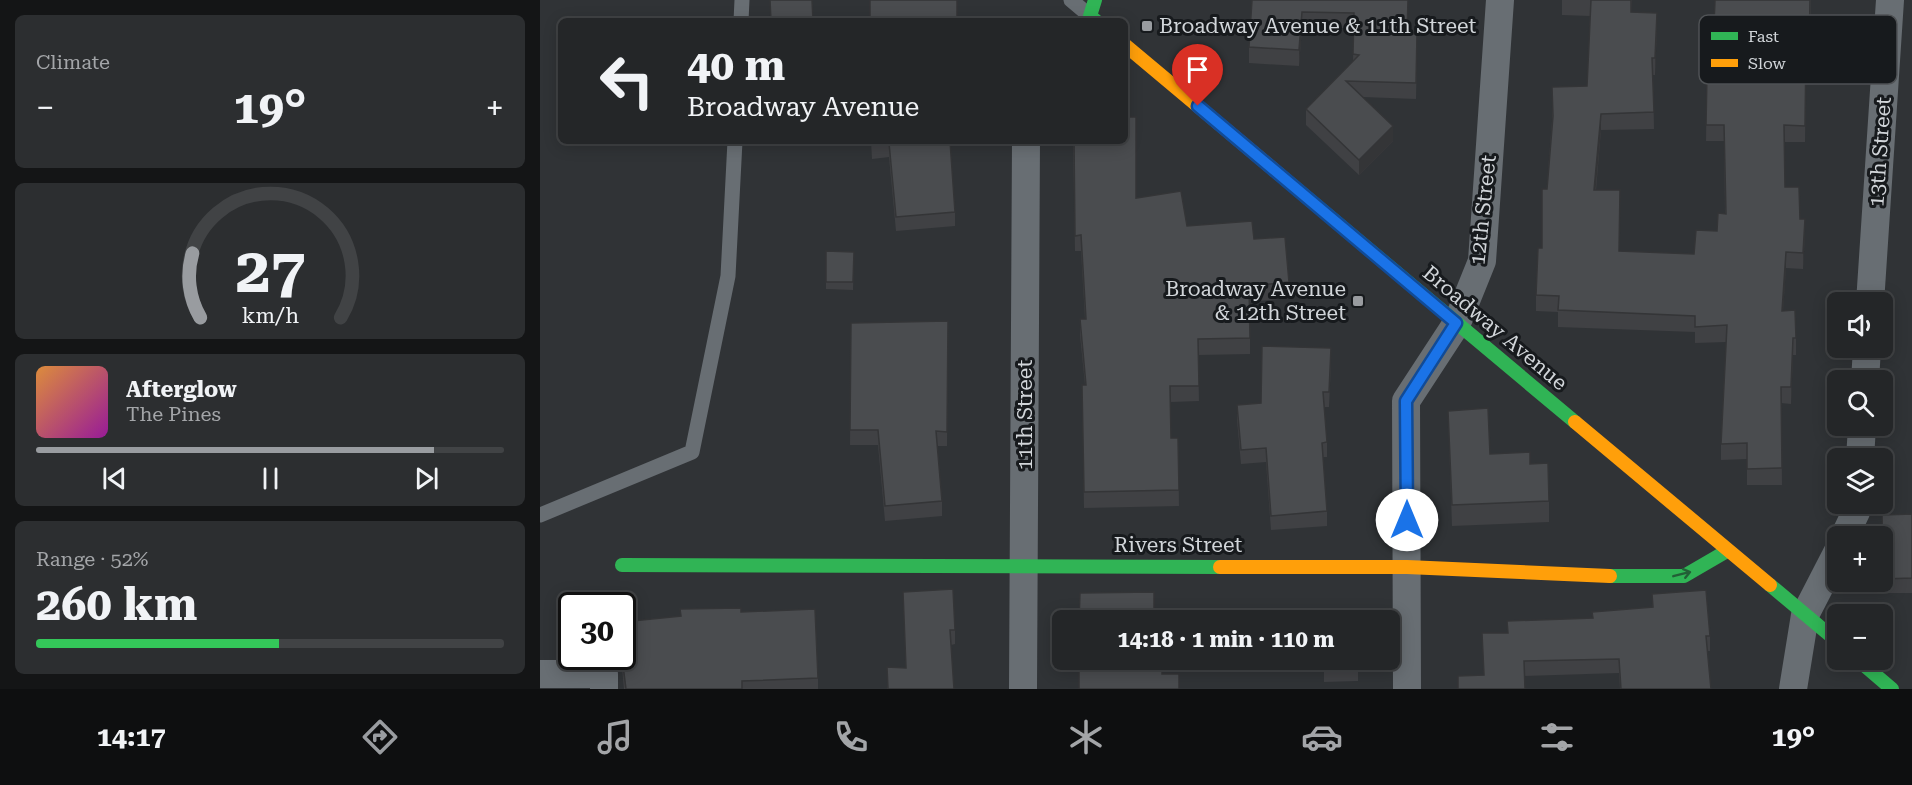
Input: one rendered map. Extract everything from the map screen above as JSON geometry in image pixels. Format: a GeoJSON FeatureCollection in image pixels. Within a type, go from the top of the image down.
{"type":"FeatureCollection","features":[{"type":"Feature","properties":{"kind":"street","name":"12th Street"},"geometry":{"type":"LineString","coordinates":[[1407,689],[1406,401],[1456,323],[1482,261],[1500,0]]}},
{"type":"Feature","properties":{"kind":"street","name":"13th Street"},"geometry":{"type":"LineString","coordinates":[[1889,15],[1890,0]]}},
{"type":"Feature","properties":{"kind":"street","name":"Broadway Avenue"},"geometry":{"type":"LineString","coordinates":[[1128,48],[1827,633]]}},
{"type":"Feature","properties":{"kind":"street","name":"13th Street"},"geometry":{"type":"LineString","coordinates":[[1871,292],[1884,84]]}},
{"type":"Feature","properties":{"kind":"street","name":"11th Street"},"geometry":{"type":"LineString","coordinates":[[1023,689],[1026,144]]}},
{"type":"Feature","properties":{"kind":"street","name":"Rivers Street"},"geometry":{"type":"LineString","coordinates":[[622,565],[1407,567],[1632,577],[1684,576],[1727,551]]}},
{"type":"Feature","properties":{"kind":"street"},"geometry":{"type":"LineString","coordinates":[[1793,689],[1805,615],[1827,572]]}},
{"type":"Feature","properties":{"kind":"street"},"geometry":{"type":"LineString","coordinates":[[1870,670],[1892,689]]}},
{"type":"Feature","properties":{"kind":"street"},"geometry":{"type":"LineString","coordinates":[[540,675],[604,681]]}},
{"type":"Feature","properties":{"kind":"lane"},"geometry":{"type":"LineString","coordinates":[[741,0],[741,18]]}},
{"type":"Feature","properties":{"kind":"lane"},"geometry":{"type":"LineString","coordinates":[[540,515],[692,452],[728,276],[735,144]]}},
{"type":"Feature","properties":{"kind":"building"},"geometry":{"type":"Polygon","coordinates":[[[770,0],[812,0],[813,18],[771,18],[770,0]]]}},
{"type":"Feature","properties":{"kind":"building"},"geometry":{"type":"Polygon","coordinates":[[[870,0],[957,0],[957,18],[870,18],[870,0]]]}},
{"type":"Feature","properties":{"kind":"building"},"geometry":{"type":"Polygon","coordinates":[[[1252,0],[1408,0],[1407,34],[1417,34],[1416,83],[1346,81],[1393,126],[1359,160],[1306,109],[1359,55],[1353,54],[1354,13],[1302,12],[1299,50],[1249,47],[1252,0]]]}},
{"type":"Feature","properties":{"kind":"building"},"geometry":{"type":"Polygon","coordinates":[[[1591,0],[1631,0],[1631,12],[1657,13],[1655,58],[1652,58],[1654,112],[1601,114],[1594,190],[1620,190],[1619,251],[1694,254],[1696,230],[1717,231],[1718,213],[1726,214],[1724,125],[1706,125],[1707,84],[1806,84],[1805,126],[1784,125],[1785,187],[1799,187],[1800,219],[1805,219],[1803,253],[1786,252],[1782,311],[1795,310],[1796,338],[1793,338],[1791,387],[1781,387],[1782,468],[1747,469],[1747,443],[1721,444],[1727,325],[1695,327],[1695,316],[1558,310],[1559,296],[1536,295],[1538,248],[1542,248],[1542,189],[1547,189],[1553,116],[1552,87],[1587,86],[1591,0]]]}},
{"type":"Feature","properties":{"kind":"building"},"geometry":{"type":"Polygon","coordinates":[[[1715,0],[1810,0],[1810,15],[1714,15],[1715,0]]]}},
{"type":"Feature","properties":{"kind":"building"},"geometry":{"type":"Polygon","coordinates":[[[1128,117],[1136,117],[1136,198],[1181,191],[1187,226],[1252,221],[1254,239],[1285,237],[1289,282],[1249,286],[1250,338],[1198,339],[1199,386],[1170,386],[1171,438],[1178,438],[1179,490],[1084,492],[1082,385],[1086,385],[1080,319],[1086,319],[1081,235],[1075,236],[1074,144],[1128,144],[1128,117]]]}},
{"type":"Feature","properties":{"kind":"building"},"geometry":{"type":"Polygon","coordinates":[[[889,144],[950,144],[955,212],[896,217],[889,144]]]}},
{"type":"Feature","properties":{"kind":"building"},"geometry":{"type":"Polygon","coordinates":[[[826,251],[854,252],[853,282],[826,282],[826,251]]]}},
{"type":"Feature","properties":{"kind":"building"},"geometry":{"type":"Polygon","coordinates":[[[948,321],[947,432],[936,431],[942,501],[885,506],[878,430],[850,430],[851,323],[948,321]]]}},
{"type":"Feature","properties":{"kind":"building"},"geometry":{"type":"Polygon","coordinates":[[[1262,346],[1331,348],[1329,392],[1323,392],[1327,442],[1322,443],[1327,511],[1271,516],[1266,448],[1241,450],[1237,405],[1261,403],[1262,346]]]}},
{"type":"Feature","properties":{"kind":"building"},"geometry":{"type":"Polygon","coordinates":[[[1488,408],[1490,454],[1530,452],[1530,464],[1548,463],[1549,501],[1452,505],[1448,411],[1488,408]]]}},
{"type":"Feature","properties":{"kind":"building"},"geometry":{"type":"Polygon","coordinates":[[[1912,514],[1912,578],[1893,579],[1893,526],[1882,526],[1882,515],[1912,514]]]}},
{"type":"Feature","properties":{"kind":"building"},"geometry":{"type":"Polygon","coordinates":[[[953,589],[955,630],[950,630],[954,689],[888,689],[887,667],[906,668],[903,592],[953,589]]]}},
{"type":"Feature","properties":{"kind":"building"},"geometry":{"type":"Polygon","coordinates":[[[1706,590],[1710,636],[1706,636],[1711,689],[1621,689],[1619,659],[1524,661],[1525,689],[1458,689],[1458,676],[1484,675],[1482,633],[1508,633],[1507,621],[1593,618],[1592,612],[1653,607],[1652,594],[1706,590]]]}},
{"type":"Feature","properties":{"kind":"building"},"geometry":{"type":"Polygon","coordinates":[[[1154,592],[1154,610],[1079,610],[1080,593],[1154,592]]]}},
{"type":"Feature","properties":{"kind":"building"},"geometry":{"type":"Polygon","coordinates":[[[741,608],[741,612],[815,609],[818,678],[742,681],[742,689],[626,689],[624,670],[636,670],[636,621],[681,616],[680,609],[741,608]]]}},
{"type":"Feature","properties":{"kind":"building"},"geometry":{"type":"Polygon","coordinates":[[[1079,670],[1154,670],[1162,671],[1162,674],[1179,674],[1179,689],[1079,689],[1079,670]]]}},
{"type":"Feature","properties":{"kind":"traffic: fast"},"geometry":{"type":"LineString","coordinates":[[1092,18],[1090,16],[1095,0]]}},
{"type":"Feature","properties":{"kind":"traffic: fast"},"geometry":{"type":"LineString","coordinates":[[1279,174],[1575,422]]}},
{"type":"Feature","properties":{"kind":"traffic: fast"},"geometry":{"type":"LineString","coordinates":[[1610,576],[1684,576],[1727,551]]}},
{"type":"Feature","properties":{"kind":"traffic: fast"},"geometry":{"type":"LineString","coordinates":[[622,565],[1220,567]]}},
{"type":"Feature","properties":{"kind":"traffic: fast"},"geometry":{"type":"LineString","coordinates":[[1770,585],[1827,633]]}},
{"type":"Feature","properties":{"kind":"traffic: fast"},"geometry":{"type":"LineString","coordinates":[[1870,670],[1892,689]]}},
{"type":"Feature","properties":{"kind":"traffic: slow"},"geometry":{"type":"LineString","coordinates":[[1128,48],[1279,174]]}},
{"type":"Feature","properties":{"kind":"traffic: slow"},"geometry":{"type":"LineString","coordinates":[[1575,422],[1770,585]]}},
{"type":"Feature","properties":{"kind":"traffic: slow"},"geometry":{"type":"LineString","coordinates":[[1220,567],[1407,567],[1610,576]]}},
{"type":"Feature","properties":{"kind":"place","name":"Broadway Avenue & 11th Street"},"geometry":{"type":"Point","coordinates":[1147,26]}},
{"type":"Feature","properties":{"kind":"place","name":"Broadway Avenue & 12th Street"},"geometry":{"type":"Point","coordinates":[1358,301]}},
{"type":"Feature","properties":{"kind":"route"},"geometry":{"type":"LineString","coordinates":[[1198,106],[1456,323],[1406,401],[1407,520]]}}]}
